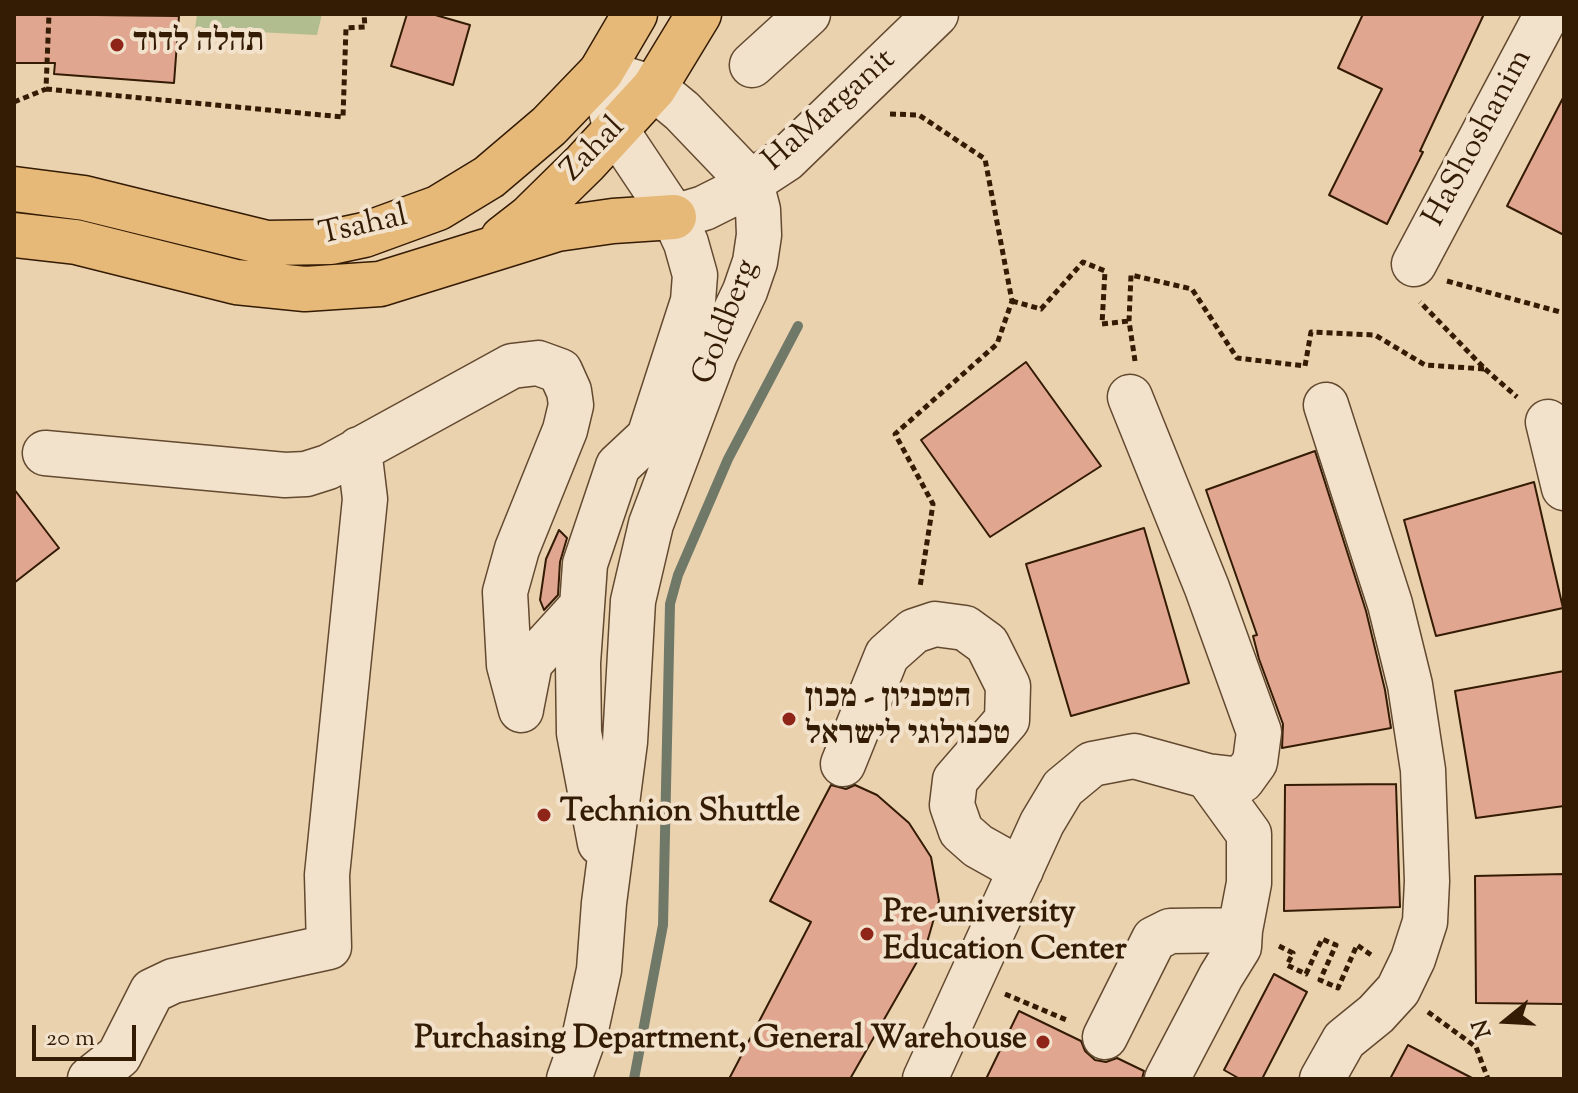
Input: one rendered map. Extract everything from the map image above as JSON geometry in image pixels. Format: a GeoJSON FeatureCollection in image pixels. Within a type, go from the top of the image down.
{"type":"FeatureCollection","features":[{"type":"Feature","properties":{"kind":"main road","name":"Tsahal"},"geometry":{"type":"LineString","coordinates":[[14,189],[84,198],[267,243],[331,242],[402,223],[467,192],[549,126],[601,72],[635,14]]}},
{"type":"Feature","properties":{"kind":"main road","name":"Zahal"},"geometry":{"type":"LineString","coordinates":[[462,260],[520,226],[616,130],[654,88],[699,14]]}},
{"type":"Feature","properties":{"kind":"main road"},"geometry":{"type":"LineString","coordinates":[[462,260],[557,229],[674,217]]}},
{"type":"Feature","properties":{"kind":"main road","name":"Tsahal"},"geometry":{"type":"LineString","coordinates":[[14,235],[76,242],[236,282],[305,289],[380,284],[462,260]]}},
{"type":"Feature","properties":{"kind":"street"},"geometry":{"type":"LineString","coordinates":[[752,65],[808,14]]}},
{"type":"Feature","properties":{"kind":"street","name":"HaMarganit"},"geometry":{"type":"LineString","coordinates":[[674,217],[704,208],[751,183],[786,159],[936,14]]}},
{"type":"Feature","properties":{"kind":"street","name":"HaShoshanim"},"geometry":{"type":"LineString","coordinates":[[1420,281],[1547,14]]}},
{"type":"Feature","properties":{"kind":"street"},"geometry":{"type":"LineString","coordinates":[[601,72],[654,88],[682,111],[751,183]]}},
{"type":"Feature","properties":{"kind":"street","name":"Goldberg"},"geometry":{"type":"LineString","coordinates":[[601,72],[616,130],[674,217],[686,243],[695,275],[693,301],[649,437],[618,466],[585,564],[578,663],[579,733],[607,880]]}},
{"type":"Feature","properties":{"kind":"street","name":"Goldberg"},"geometry":{"type":"LineString","coordinates":[[569,1079],[585,1034],[599,970],[625,742],[633,601],[651,524],[715,354],[755,262],[759,235],[758,210],[751,183]]}},
{"type":"Feature","properties":{"kind":"street"},"geometry":{"type":"LineString","coordinates":[[45,453],[285,475],[306,474],[328,467],[512,366],[538,363],[560,371],[569,391],[571,405],[565,430],[517,549],[505,592],[509,665],[521,710],[530,663],[580,608]]}},
{"type":"Feature","properties":{"kind":"street"},"geometry":{"type":"LineString","coordinates":[[925,1079],[1042,823],[1063,788],[1092,764],[1134,756],[1207,776],[1242,780],[1255,762],[1259,732],[1207,588],[1130,397]]}},
{"type":"Feature","properties":{"kind":"street"},"geometry":{"type":"LineString","coordinates":[[1322,1079],[1344,1040],[1376,1014],[1401,984],[1425,922],[1427,881],[1423,770],[1410,685],[1390,604],[1326,405]]}},
{"type":"Feature","properties":{"kind":"street"},"geometry":{"type":"LineString","coordinates":[[1548,422],[1564,488]]}},
{"type":"Feature","properties":{"kind":"street"},"geometry":{"type":"LineString","coordinates":[[597,826],[604,746],[608,627],[615,564],[649,437]]}},
{"type":"Feature","properties":{"kind":"street"},"geometry":{"type":"LineString","coordinates":[[90,1079],[119,1056],[152,991],[173,981],[329,947],[327,875],[365,499],[359,449]]}},
{"type":"Feature","properties":{"kind":"street"},"geometry":{"type":"LineString","coordinates":[[517,549],[528,617],[547,642]]}},
{"type":"Feature","properties":{"kind":"street"},"geometry":{"type":"LineString","coordinates":[[843,764],[887,655],[914,631],[935,624],[965,628],[987,644],[1008,686],[1007,720],[955,780],[952,805],[961,831],[978,846],[1021,870]]}},
{"type":"Feature","properties":{"kind":"street"},"geometry":{"type":"LineString","coordinates":[[1167,1079],[1240,938],[1249,883],[1249,834],[1207,776]]}},
{"type":"Feature","properties":{"kind":"street"},"geometry":{"type":"LineString","coordinates":[[1105,1037],[1154,939],[1170,931],[1240,938]]}},
{"type":"Feature","properties":{"kind":"path"},"geometry":{"type":"LineString","coordinates":[[46,89],[49,14]]}},
{"type":"Feature","properties":{"kind":"path"},"geometry":{"type":"LineString","coordinates":[[14,102],[46,89],[343,117],[346,28],[365,27],[364,14]]}},
{"type":"Feature","properties":{"kind":"path"},"geometry":{"type":"LineString","coordinates":[[884,113],[919,115],[985,159],[1012,301],[997,344],[895,434],[933,504],[914,631]]}},
{"type":"Feature","properties":{"kind":"path"},"geometry":{"type":"LineString","coordinates":[[1012,301],[1041,309],[1083,262],[1105,271],[1102,324],[1129,321],[1131,275],[1192,289],[1237,358],[1305,366],[1311,332],[1375,335],[1425,365],[1485,369],[1420,281]]}},
{"type":"Feature","properties":{"kind":"path"},"geometry":{"type":"LineString","coordinates":[[1420,281],[1448,281],[1564,313]]}},
{"type":"Feature","properties":{"kind":"path"},"geometry":{"type":"LineString","coordinates":[[1240,938],[1272,962],[1279,946],[1293,953],[1287,965],[1306,974],[1322,939],[1336,945],[1320,980],[1338,988],[1357,945],[1476,1047],[1488,1079]]}},
{"type":"Feature","properties":{"kind":"path"},"geometry":{"type":"LineString","coordinates":[[970,980],[1052,1013]]}},
{"type":"Feature","properties":{"kind":"green space"},"geometry":{"type":"Polygon","coordinates":[[[197,14],[322,14],[317,35],[195,29],[197,14]]]}},
{"type":"Feature","properties":{"kind":"building","name":"תהלה לדוד"},"geometry":{"type":"Polygon","coordinates":[[[14,14],[179,16],[174,83],[54,74],[55,63],[14,63],[14,14]]]}},
{"type":"Feature","properties":{"kind":"building"},"geometry":{"type":"Polygon","coordinates":[[[407,14],[432,14],[470,25],[453,85],[391,66],[407,14]]]}},
{"type":"Feature","properties":{"kind":"building"},"geometry":{"type":"Polygon","coordinates":[[[1363,14],[1484,14],[1420,151],[1423,152],[1387,224],[1329,195],[1382,89],[1338,68],[1363,14]]]}},
{"type":"Feature","properties":{"kind":"building"},"geometry":{"type":"Polygon","coordinates":[[[1564,96],[1564,235],[1507,206],[1564,96]]]}},
{"type":"Feature","properties":{"kind":"building"},"geometry":{"type":"Polygon","coordinates":[[[1026,362],[1101,466],[990,537],[921,440],[1026,362]]]}},
{"type":"Feature","properties":{"kind":"building"},"geometry":{"type":"Polygon","coordinates":[[[1315,451],[1366,611],[1391,728],[1282,748],[1283,724],[1259,659],[1253,636],[1257,635],[1206,490],[1315,451]]]}},
{"type":"Feature","properties":{"kind":"building"},"geometry":{"type":"Polygon","coordinates":[[[1534,482],[1563,608],[1436,636],[1404,520],[1534,482]]]}},
{"type":"Feature","properties":{"kind":"building"},"geometry":{"type":"Polygon","coordinates":[[[14,489],[59,548],[14,583],[14,489]]]}},
{"type":"Feature","properties":{"kind":"building"},"geometry":{"type":"Polygon","coordinates":[[[1144,528],[1189,683],[1071,716],[1026,564],[1144,528]]]}},
{"type":"Feature","properties":{"kind":"building"},"geometry":{"type":"Polygon","coordinates":[[[559,530],[567,538],[560,562],[558,595],[544,610],[540,600],[546,559],[559,530]]]}},
{"type":"Feature","properties":{"kind":"building"},"geometry":{"type":"Polygon","coordinates":[[[1564,671],[1564,806],[1476,818],[1455,691],[1564,671]]]}},
{"type":"Feature","properties":{"kind":"building"},"geometry":{"type":"Polygon","coordinates":[[[1396,784],[1400,907],[1284,911],[1285,785],[1396,784]]]}},
{"type":"Feature","properties":{"kind":"building","name":"Pre-university Education Center"},"geometry":{"type":"Polygon","coordinates":[[[831,785],[846,789],[855,785],[877,795],[909,823],[931,857],[939,901],[926,946],[850,1079],[729,1079],[811,922],[770,901],[831,785]]]}},
{"type":"Feature","properties":{"kind":"building"},"geometry":{"type":"Polygon","coordinates":[[[1564,874],[1564,1004],[1476,1003],[1475,876],[1564,874]]]}},
{"type":"Feature","properties":{"kind":"building"},"geometry":{"type":"Polygon","coordinates":[[[1274,974],[1307,992],[1262,1079],[1240,1079],[1224,1070],[1274,974]]]}},
{"type":"Feature","properties":{"kind":"building","name":"Purchasing Department, General Warehouse"},"geometry":{"type":"Polygon","coordinates":[[[1019,1011],[1081,1041],[1085,1051],[1095,1060],[1106,1062],[1117,1058],[1144,1071],[1142,1079],[986,1079],[1019,1011]]]}},
{"type":"Feature","properties":{"kind":"building"},"geometry":{"type":"Polygon","coordinates":[[[1408,1045],[1474,1079],[1390,1079],[1408,1045]]]}},
{"type":"Feature","properties":{"kind":"waterway"},"geometry":{"type":"LineString","coordinates":[[634,1079],[663,925],[670,604],[678,575],[728,459],[798,326]]}},
{"type":"Feature","properties":{"kind":"place","name":"תהלה לדוד"},"geometry":{"type":"Point","coordinates":[117,45]}},
{"type":"Feature","properties":{"kind":"place","name":"הטכניון - מכון טכנולוגי לישראל"},"geometry":{"type":"Point","coordinates":[789,719]}},
{"type":"Feature","properties":{"kind":"place","name":"Technion Shuttle"},"geometry":{"type":"Point","coordinates":[544,815]}},
{"type":"Feature","properties":{"kind":"place","name":"Pre-university Education Center"},"geometry":{"type":"Point","coordinates":[867,934]}},
{"type":"Feature","properties":{"kind":"place","name":"Purchasing Department, General Warehouse"},"geometry":{"type":"Point","coordinates":[1043,1042]}}]}
